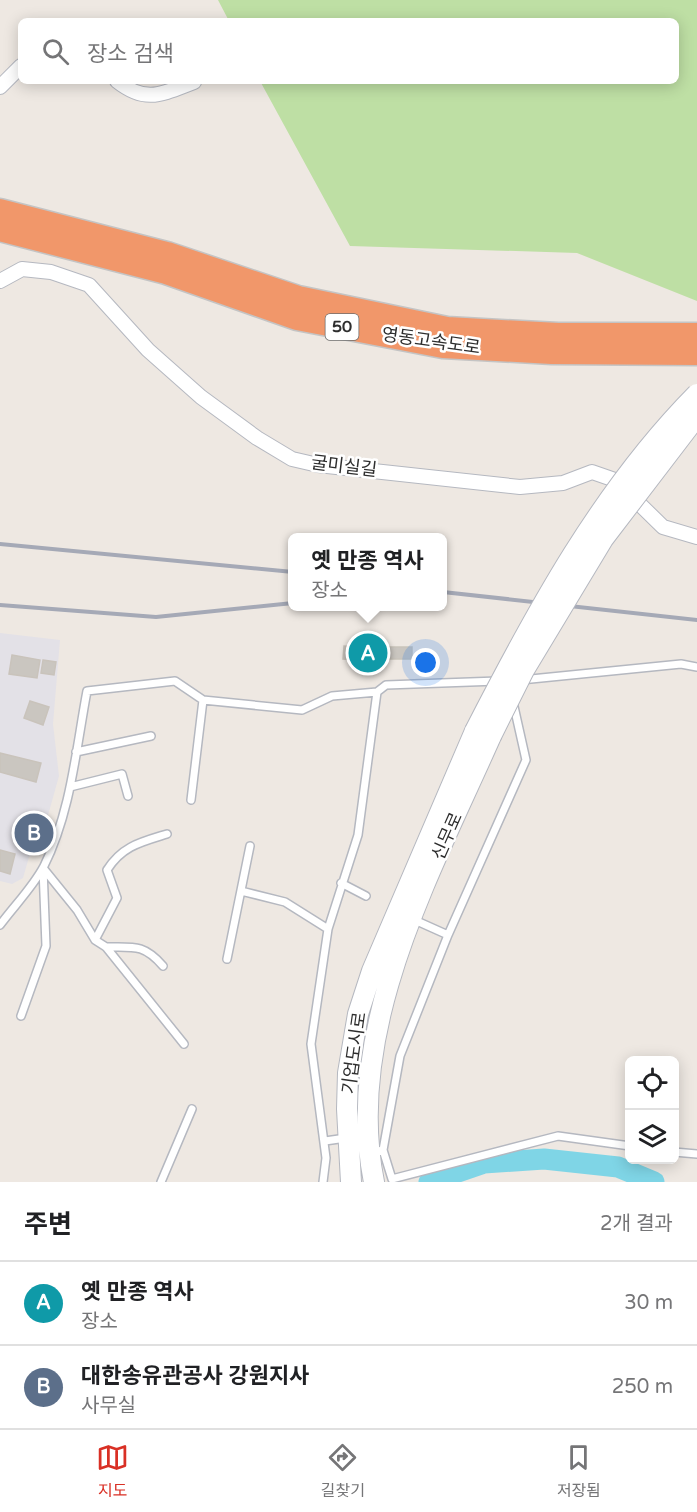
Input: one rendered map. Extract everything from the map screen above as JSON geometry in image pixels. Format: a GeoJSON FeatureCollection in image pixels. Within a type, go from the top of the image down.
{"type":"FeatureCollection","features":[{"type":"Feature","properties":{"kind":"highway","name":"영동고속도로"},"geometry":{"type":"LineString","coordinates":[[0,211],[167,254],[298,298],[447,329],[558,335],[697,335]]}},
{"type":"Feature","properties":{"kind":"highway","name":"영동고속도로"},"geometry":{"type":"LineString","coordinates":[[0,229],[166,272],[297,318],[444,346],[552,352],[697,353]]}},
{"type":"Feature","properties":{"kind":"main road"},"geometry":{"type":"LineString","coordinates":[[483,734],[515,652],[584,538],[626,478],[697,394]]}},
{"type":"Feature","properties":{"kind":"main road"},"geometry":{"type":"LineString","coordinates":[[483,734],[603,540],[697,416]]}},
{"type":"Feature","properties":{"kind":"main road","name":"신무로"},"geometry":{"type":"LineString","coordinates":[[396,933],[483,734]]}},
{"type":"Feature","properties":{"kind":"main road","name":"기업도시로"},"geometry":{"type":"LineString","coordinates":[[351,1182],[347,1097],[352,1045],[364,993],[396,933]]}},
{"type":"Feature","properties":{"kind":"main road","name":"기업도시로"},"geometry":{"type":"LineString","coordinates":[[374,1182],[376,1152],[366,1117],[370,1072],[396,933]]}},
{"type":"Feature","properties":{"kind":"street"},"geometry":{"type":"LineString","coordinates":[[0,87],[18,69]]}},
{"type":"Feature","properties":{"kind":"street"},"geometry":{"type":"LineString","coordinates":[[121,84],[130,92],[144,97],[187,84]]}},
{"type":"Feature","properties":{"kind":"street","name":"굴미실길"},"geometry":{"type":"LineString","coordinates":[[0,281],[22,269],[51,272],[89,285],[148,351],[201,397],[257,438],[292,459],[318,465],[520,487],[563,483],[592,472],[615,480],[663,527],[697,537]]}},
{"type":"Feature","properties":{"kind":"lane"},"geometry":{"type":"LineString","coordinates":[[0,925],[43,868],[57,838],[70,787],[87,691],[174,681],[203,699],[302,710],[332,696],[377,692],[386,685],[509,680],[681,664],[697,667]]}},
{"type":"Feature","properties":{"kind":"lane"},"geometry":{"type":"LineString","coordinates":[[509,680],[526,760],[448,935],[400,1056],[376,1152],[392,1179],[558,1136],[625,1145]]}},
{"type":"Feature","properties":{"kind":"lane"},"geometry":{"type":"LineString","coordinates":[[323,1182],[327,1158],[311,1044],[328,929],[358,835],[377,692]]}},
{"type":"Feature","properties":{"kind":"lane"},"geometry":{"type":"LineString","coordinates":[[190,800],[203,699]]}},
{"type":"Feature","properties":{"kind":"lane"},"geometry":{"type":"LineString","coordinates":[[76,753],[151,736]]}},
{"type":"Feature","properties":{"kind":"lane"},"geometry":{"type":"LineString","coordinates":[[70,787],[122,774],[128,796]]}},
{"type":"Feature","properties":{"kind":"lane"},"geometry":{"type":"LineString","coordinates":[[95,940],[117,898],[107,870],[116,855],[130,845],[167,834]]}},
{"type":"Feature","properties":{"kind":"lane"},"geometry":{"type":"LineString","coordinates":[[227,958],[250,846]]}},
{"type":"Feature","properties":{"kind":"lane"},"geometry":{"type":"LineString","coordinates":[[43,868],[77,910],[95,940],[106,947],[184,1044]]}},
{"type":"Feature","properties":{"kind":"lane"},"geometry":{"type":"LineString","coordinates":[[21,1016],[46,946],[43,868]]}},
{"type":"Feature","properties":{"kind":"lane"},"geometry":{"type":"LineString","coordinates":[[341,883],[366,896]]}},
{"type":"Feature","properties":{"kind":"lane"},"geometry":{"type":"LineString","coordinates":[[241,891],[285,902],[328,929]]}},
{"type":"Feature","properties":{"kind":"lane"},"geometry":{"type":"LineString","coordinates":[[419,922],[448,935]]}},
{"type":"Feature","properties":{"kind":"lane"},"geometry":{"type":"LineString","coordinates":[[106,947],[138,947],[151,952],[164,966]]}},
{"type":"Feature","properties":{"kind":"lane"},"geometry":{"type":"LineString","coordinates":[[161,1182],[192,1109]]}},
{"type":"Feature","properties":{"kind":"lane"},"geometry":{"type":"LineString","coordinates":[[325,1140],[348,1138]]}},
{"type":"Feature","properties":{"kind":"lane"},"geometry":{"type":"LineString","coordinates":[[679,1152],[697,1154]]}},
{"type":"Feature","properties":{"kind":"shaded area"},"geometry":{"type":"Polygon","coordinates":[[[0,633],[60,640],[53,724],[59,776],[38,851],[29,857],[23,878],[12,884],[0,881],[0,633]]]}},
{"type":"Feature","properties":{"kind":"green space"},"geometry":{"type":"Polygon","coordinates":[[[218,0],[697,0],[697,301],[577,253],[350,246],[262,84],[679,84],[679,18],[227,18],[218,0]]]}},
{"type":"Feature","properties":{"kind":"building"},"geometry":{"type":"Polygon","coordinates":[[[361,643],[379,645],[377,661],[343,659],[344,646],[361,647],[361,643]]]}},
{"type":"Feature","properties":{"kind":"building"},"geometry":{"type":"Polygon","coordinates":[[[388,647],[412,647],[412,659],[388,659],[388,647]]]}},
{"type":"Feature","properties":{"kind":"building"},"geometry":{"type":"Polygon","coordinates":[[[12,655],[40,660],[37,678],[9,674],[12,655]]]}},
{"type":"Feature","properties":{"kind":"building"},"geometry":{"type":"Polygon","coordinates":[[[43,660],[56,662],[54,675],[41,673],[43,660]]]}},
{"type":"Feature","properties":{"kind":"building"},"geometry":{"type":"Polygon","coordinates":[[[30,701],[49,707],[43,725],[24,718],[30,701]]]}},
{"type":"Feature","properties":{"kind":"building"},"geometry":{"type":"Polygon","coordinates":[[[0,753],[41,763],[36,782],[0,772],[0,753]]]}},
{"type":"Feature","properties":{"kind":"building"},"geometry":{"type":"Polygon","coordinates":[[[29,816],[44,819],[37,850],[22,846],[29,816]]]}},
{"type":"Feature","properties":{"kind":"building"},"geometry":{"type":"Polygon","coordinates":[[[0,850],[15,854],[10,874],[0,871],[0,850]]]}},
{"type":"Feature","properties":{"kind":"waterway"},"geometry":{"type":"LineString","coordinates":[[429,1182],[484,1163],[544,1159],[618,1167],[654,1182]]}},
{"type":"Feature","properties":{"kind":"railway"},"geometry":{"type":"LineString","coordinates":[[0,544],[288,572]]}},
{"type":"Feature","properties":{"kind":"railway"},"geometry":{"type":"LineString","coordinates":[[447,592],[697,620]]}},
{"type":"Feature","properties":{"kind":"railway"},"geometry":{"type":"LineString","coordinates":[[0,605],[156,617],[288,604]]}},
{"type":"Feature","properties":{"kind":"place","name":"옛 만종 역사"},"geometry":{"type":"Point","coordinates":[368,653]}},
{"type":"Feature","properties":{"kind":"place","name":"대한송유관공사 강원지사"},"geometry":{"type":"Point","coordinates":[34,833]}}]}
